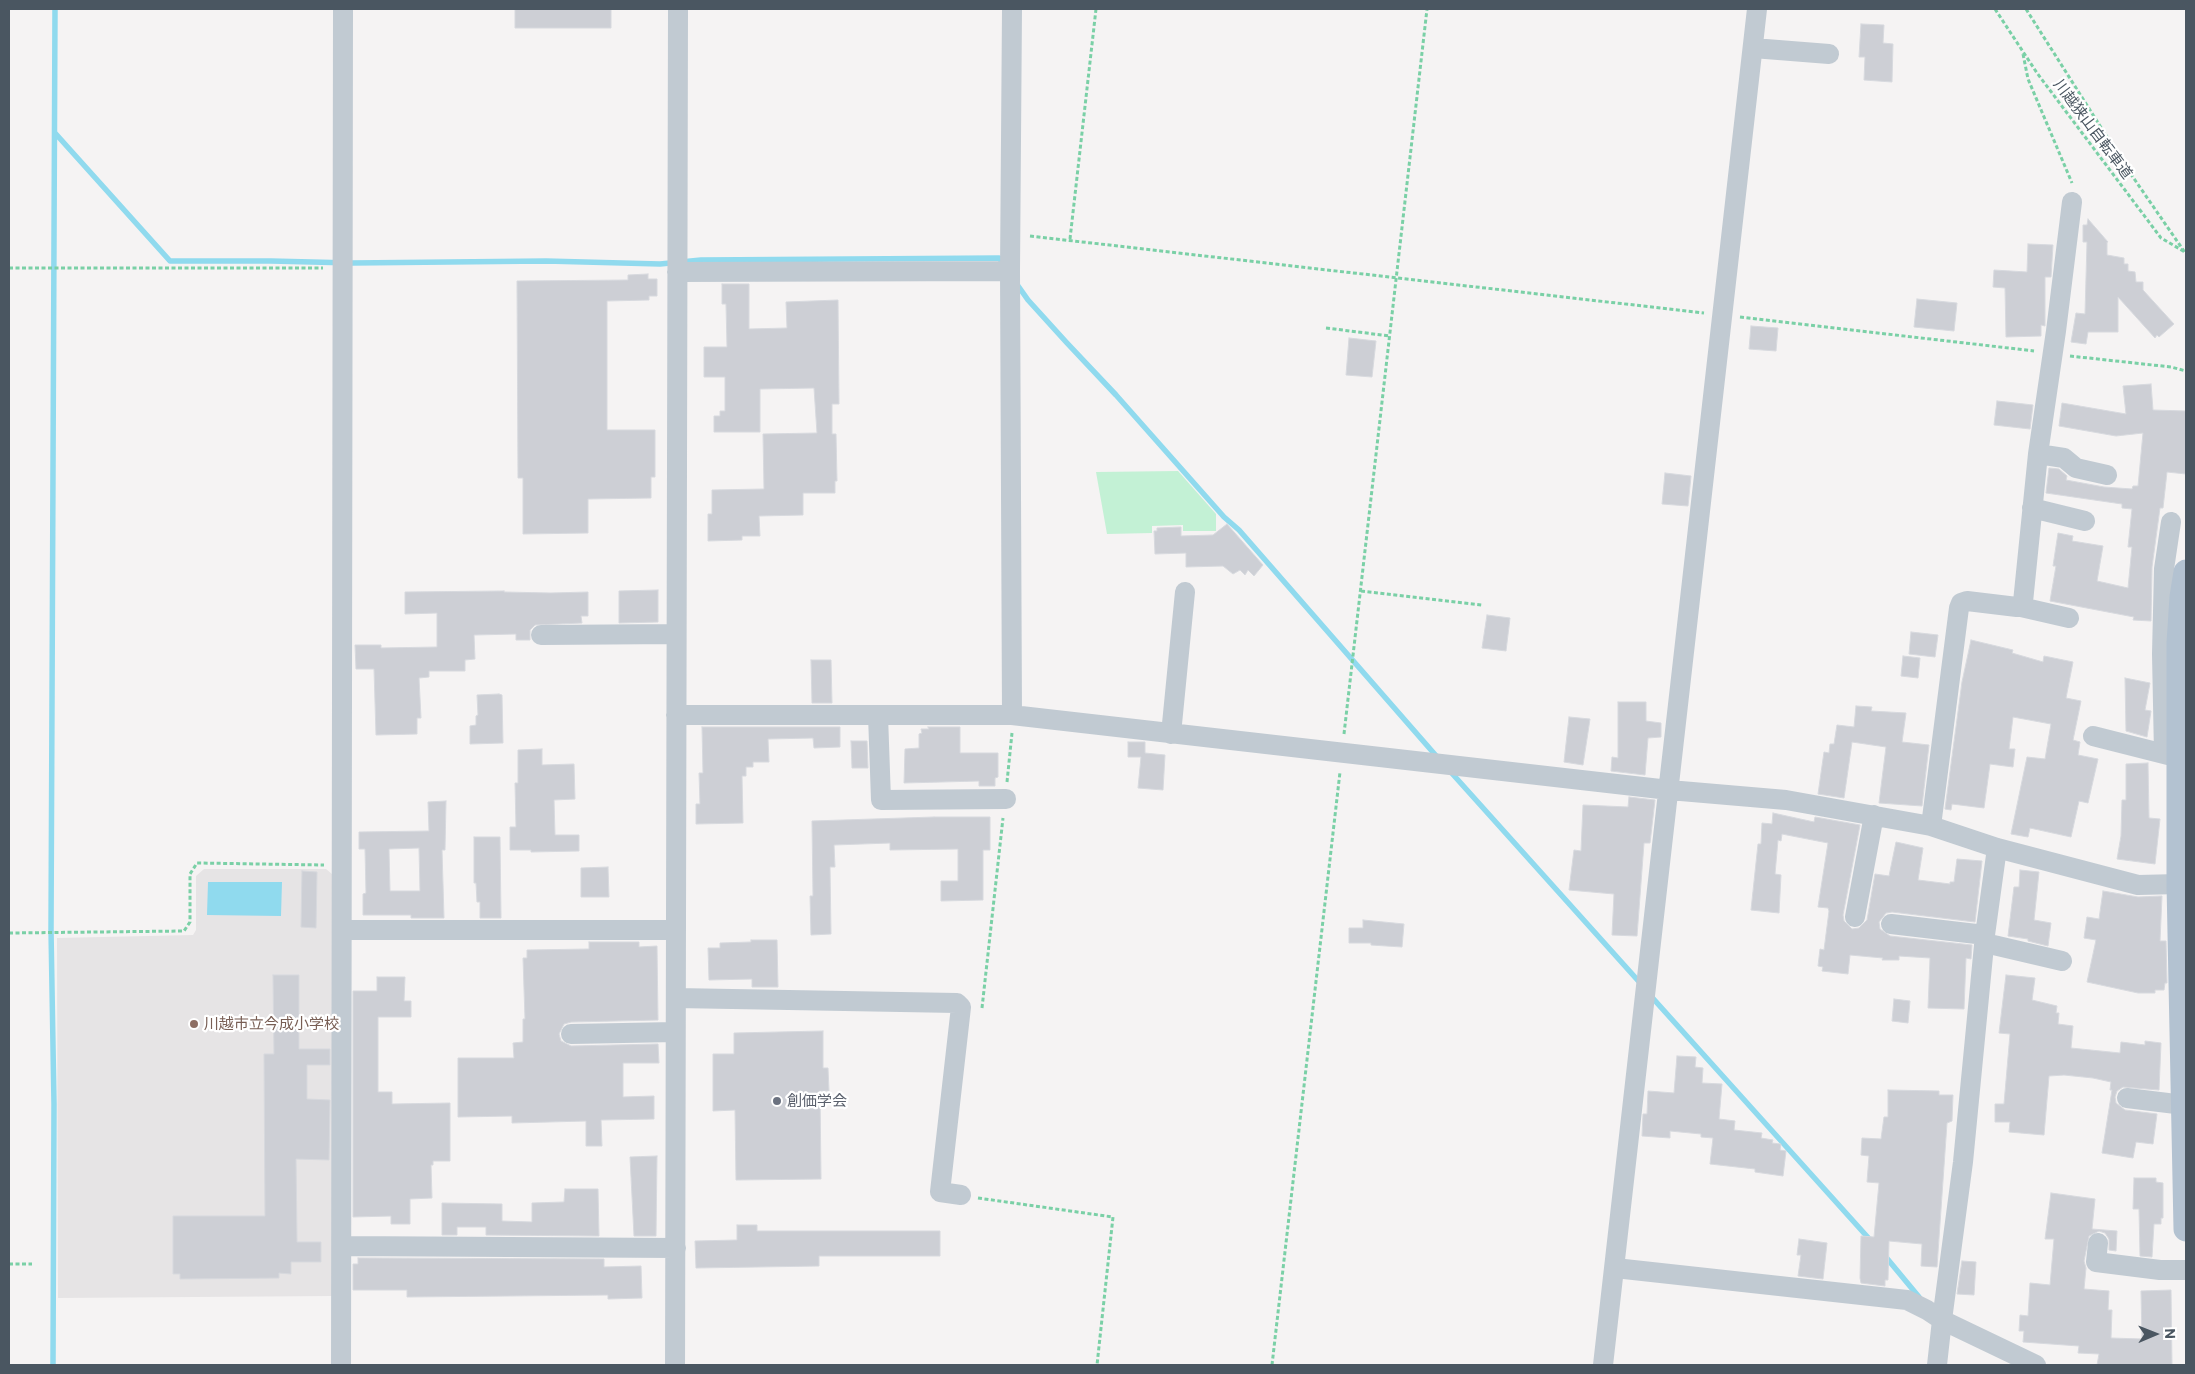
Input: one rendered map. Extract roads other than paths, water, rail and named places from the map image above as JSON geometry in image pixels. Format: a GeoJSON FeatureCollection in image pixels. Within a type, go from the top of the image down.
{"type":"FeatureCollection","features":[{"type":"Feature","properties":{"kind":"main road"},"geometry":{"type":"LineString","coordinates":[[2186,572],[2182,597],[2179,643],[2179,764],[2183,848],[2179,884],[2184,1052],[2186,1230]]}},
{"type":"Feature","properties":{"kind":"street"},"geometry":{"type":"LineString","coordinates":[[341,1365],[343,9]]}},
{"type":"Feature","properties":{"kind":"street"},"geometry":{"type":"LineString","coordinates":[[676,1365],[675,930],[678,9]]}},
{"type":"Feature","properties":{"kind":"street"},"geometry":{"type":"LineString","coordinates":[[1012,9],[1012,234],[1010,271],[1012,715]]}},
{"type":"Feature","properties":{"kind":"street"},"geometry":{"type":"LineString","coordinates":[[1603,1365],[1670,790],[1757,9]]}},
{"type":"Feature","properties":{"kind":"street"},"geometry":{"type":"LineString","coordinates":[[1752,48],[1829,54]]}},
{"type":"Feature","properties":{"kind":"street"},"geometry":{"type":"LineString","coordinates":[[2020,607],[2023,602],[2038,454],[2072,202]]}},
{"type":"Feature","properties":{"kind":"street"},"geometry":{"type":"LineString","coordinates":[[677,263],[1010,271]]}},
{"type":"Feature","properties":{"kind":"street"},"geometry":{"type":"LineString","coordinates":[[2038,454],[2064,458],[2076,468],[2107,476]]}},
{"type":"Feature","properties":{"kind":"street"},"geometry":{"type":"LineString","coordinates":[[2032,508],[2085,521]]}},
{"type":"Feature","properties":{"kind":"street"},"geometry":{"type":"LineString","coordinates":[[2093,736],[2179,764],[2162,654],[2164,569],[2171,522]]}},
{"type":"Feature","properties":{"kind":"street"},"geometry":{"type":"LineString","coordinates":[[1171,734],[1185,592]]}},
{"type":"Feature","properties":{"kind":"street"},"geometry":{"type":"LineString","coordinates":[[1930,826],[1961,603],[2020,607],[2069,618]]}},
{"type":"Feature","properties":{"kind":"street"},"geometry":{"type":"LineString","coordinates":[[541,635],[676,634]]}},
{"type":"Feature","properties":{"kind":"street"},"geometry":{"type":"LineString","coordinates":[[878,714],[881,800],[1006,799]]}},
{"type":"Feature","properties":{"kind":"street"},"geometry":{"type":"LineString","coordinates":[[676,715],[1012,715],[1342,754],[1670,790],[1786,800],[1930,826],[1997,848],[2138,885],[2179,884]]}},
{"type":"Feature","properties":{"kind":"street"},"geometry":{"type":"LineString","coordinates":[[1855,917],[1874,816]]}},
{"type":"Feature","properties":{"kind":"street"},"geometry":{"type":"LineString","coordinates":[[1937,1365],[1963,1162],[1985,939],[1997,848]]}},
{"type":"Feature","properties":{"kind":"street"},"geometry":{"type":"LineString","coordinates":[[1892,924],[1985,939],[2062,961]]}},
{"type":"Feature","properties":{"kind":"street"},"geometry":{"type":"LineString","coordinates":[[342,930],[675,930]]}},
{"type":"Feature","properties":{"kind":"street"},"geometry":{"type":"LineString","coordinates":[[676,998],[957,1003],[961,1007],[940,1192],[961,1195]]}},
{"type":"Feature","properties":{"kind":"street"},"geometry":{"type":"LineString","coordinates":[[571,1034],[675,1032]]}},
{"type":"Feature","properties":{"kind":"street"},"geometry":{"type":"LineString","coordinates":[[2127,1098],[2184,1106]]}},
{"type":"Feature","properties":{"kind":"street"},"geometry":{"type":"LineString","coordinates":[[2098,1243],[2096,1262],[2160,1270],[2186,1270]]}},
{"type":"Feature","properties":{"kind":"street"},"geometry":{"type":"LineString","coordinates":[[342,1246],[676,1248]]}},
{"type":"Feature","properties":{"kind":"street"},"geometry":{"type":"LineString","coordinates":[[1615,1268],[1907,1300],[1942,1320],[2036,1365]]}},
{"type":"Feature","properties":{"kind":"water"},"geometry":{"type":"Polygon","coordinates":[[[208,882],[282,882],[281,916],[207,915],[208,882]]]}},
{"type":"Feature","properties":{"kind":"waterway"},"geometry":{"type":"LineString","coordinates":[[53,1365],[54,1104],[51,930],[55,9]]}},
{"type":"Feature","properties":{"kind":"waterway"},"geometry":{"type":"LineString","coordinates":[[55,133],[170,261],[352,263],[546,261],[660,264],[701,260],[999,258],[1004,265]]}},
{"type":"Feature","properties":{"kind":"waterway"},"geometry":{"type":"LineString","coordinates":[[1016,283],[1028,300],[1116,395],[1224,517],[1239,530],[1438,758]]}},
{"type":"Feature","properties":{"kind":"waterway"},"geometry":{"type":"LineString","coordinates":[[1449,770],[1642,985]]}},
{"type":"Feature","properties":{"kind":"waterway"},"geometry":{"type":"LineString","coordinates":[[1649,994],[1872,1242]]}},
{"type":"Feature","properties":{"kind":"waterway"},"geometry":{"type":"LineString","coordinates":[[1885,1256],[1919,1297]]}},
{"type":"Feature","properties":{"kind":"place","name":"川越市立今成小学校"},"geometry":{"type":"Point","coordinates":[194,1024]}},
{"type":"Feature","properties":{"kind":"place","name":"創価学会"},"geometry":{"type":"Point","coordinates":[777,1101]}}]}
